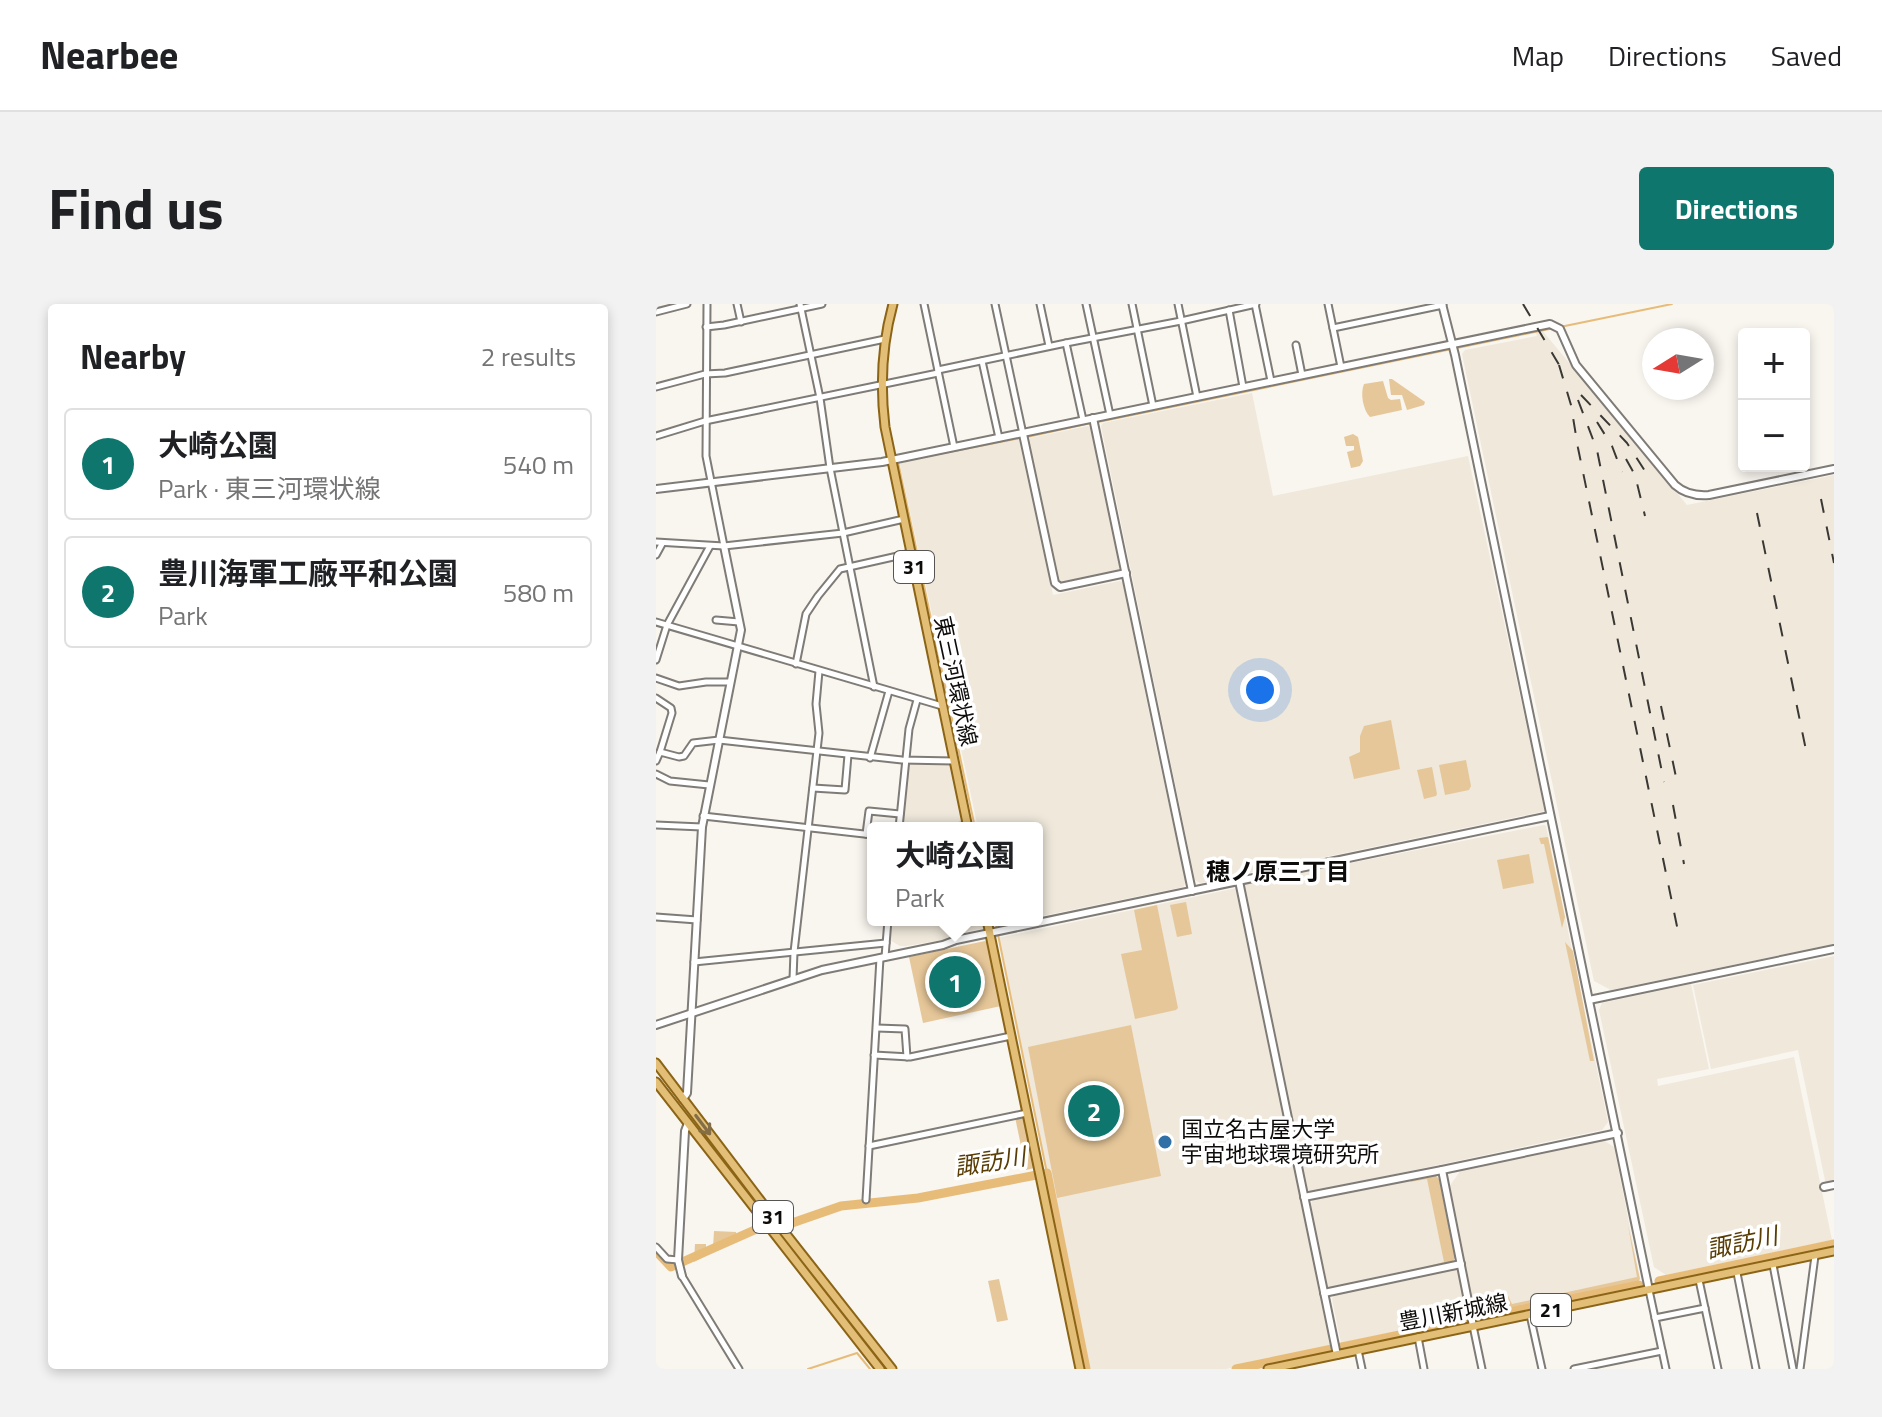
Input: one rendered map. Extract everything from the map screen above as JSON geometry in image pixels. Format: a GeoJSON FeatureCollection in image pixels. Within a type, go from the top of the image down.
{"type":"FeatureCollection","features":[{"type":"Feature","properties":{"kind":"main road","name":"東三河環状線"},"geometry":{"type":"LineString","coordinates":[[893,304],[885,339],[884,416],[967,822]]}},
{"type":"Feature","properties":{"kind":"main road"},"geometry":{"type":"LineString","coordinates":[[988,926],[1080,1369]]}},
{"type":"Feature","properties":{"kind":"main road","name":"31"},"geometry":{"type":"LineString","coordinates":[[656,1063],[892,1369]]}},
{"type":"Feature","properties":{"kind":"main road","name":"31"},"geometry":{"type":"LineString","coordinates":[[656,1082],[880,1369]]}},
{"type":"Feature","properties":{"kind":"main road","name":"豊川新城線"},"geometry":{"type":"LineString","coordinates":[[1268,1369],[1302,1366],[1336,1350],[1358,1350],[1472,1321],[1530,1315],[1834,1251]]}},
{"type":"Feature","properties":{"kind":"street"},"geometry":{"type":"LineString","coordinates":[[656,312],[668,306],[687,304]]}},
{"type":"Feature","properties":{"kind":"street"},"geometry":{"type":"LineString","coordinates":[[683,1099],[687,1093],[703,816],[741,630],[706,456],[707,304]]}},
{"type":"Feature","properties":{"kind":"street"},"geometry":{"type":"LineString","coordinates":[[737,304],[741,322]]}},
{"type":"Feature","properties":{"kind":"street"},"geometry":{"type":"LineString","coordinates":[[706,327],[822,304]]}},
{"type":"Feature","properties":{"kind":"street"},"geometry":{"type":"LineString","coordinates":[[924,304],[954,447]]}},
{"type":"Feature","properties":{"kind":"street"},"geometry":{"type":"LineString","coordinates":[[995,304],[1055,583],[1060,587],[1126,573]]}},
{"type":"Feature","properties":{"kind":"street"},"geometry":{"type":"LineString","coordinates":[[1040,304],[1049,346]]}},
{"type":"Feature","properties":{"kind":"street"},"geometry":{"type":"LineString","coordinates":[[1086,304],[1110,415]]}},
{"type":"Feature","properties":{"kind":"street"},"geometry":{"type":"LineString","coordinates":[[1132,304],[1153,406]]}},
{"type":"Feature","properties":{"kind":"street"},"geometry":{"type":"LineString","coordinates":[[1178,304],[1197,397]]}},
{"type":"Feature","properties":{"kind":"street"},"geometry":{"type":"LineString","coordinates":[[1221,304],[1226,311],[1243,387]]}},
{"type":"Feature","properties":{"kind":"street"},"geometry":{"type":"LineString","coordinates":[[656,436],[705,421],[1256,304],[1271,381]]}},
{"type":"Feature","properties":{"kind":"street"},"geometry":{"type":"LineString","coordinates":[[1328,304],[1341,367]]}},
{"type":"Feature","properties":{"kind":"street"},"geometry":{"type":"LineString","coordinates":[[1333,328],[1442,304],[1666,1369]]}},
{"type":"Feature","properties":{"kind":"street"},"geometry":{"type":"LineString","coordinates":[[801,306],[874,687]]}},
{"type":"Feature","properties":{"kind":"street"},"geometry":{"type":"LineString","coordinates":[[656,489],[892,460],[1545,324],[1560,329],[1576,365],[1675,485],[1689,494],[1709,495],[1834,469]]}},
{"type":"Feature","properties":{"kind":"street"},"geometry":{"type":"LineString","coordinates":[[656,387],[705,374],[725,373],[885,339]]}},
{"type":"Feature","properties":{"kind":"street"},"geometry":{"type":"LineString","coordinates":[[1066,343],[1083,420]]}},
{"type":"Feature","properties":{"kind":"street"},"geometry":{"type":"LineString","coordinates":[[1296,345],[1302,375]]}},
{"type":"Feature","properties":{"kind":"street"},"geometry":{"type":"LineString","coordinates":[[982,361],[999,438]]}},
{"type":"Feature","properties":{"kind":"street"},"geometry":{"type":"LineString","coordinates":[[1093,418],[1192,891]]}},
{"type":"Feature","properties":{"kind":"street"},"geometry":{"type":"LineString","coordinates":[[656,555],[659,543],[724,546],[843,533],[904,519]]}},
{"type":"Feature","properties":{"kind":"street"},"geometry":{"type":"LineString","coordinates":[[656,660],[667,625],[710,546]]}},
{"type":"Feature","properties":{"kind":"street"},"geometry":{"type":"LineString","coordinates":[[796,664],[806,614],[840,569],[911,553]]}},
{"type":"Feature","properties":{"kind":"street"},"geometry":{"type":"LineString","coordinates":[[716,620],[739,622]]}},
{"type":"Feature","properties":{"kind":"street"},"geometry":{"type":"LineString","coordinates":[[656,622],[942,706]]}},
{"type":"Feature","properties":{"kind":"street"},"geometry":{"type":"LineString","coordinates":[[793,979],[819,733],[816,690],[819,671]]}},
{"type":"Feature","properties":{"kind":"street"},"geometry":{"type":"LineString","coordinates":[[656,678],[679,686],[730,682]]}},
{"type":"Feature","properties":{"kind":"street"},"geometry":{"type":"LineString","coordinates":[[870,758],[889,691]]}},
{"type":"Feature","properties":{"kind":"street"},"geometry":{"type":"LineString","coordinates":[[656,698],[671,708],[672,713],[656,761]]}},
{"type":"Feature","properties":{"kind":"street"},"geometry":{"type":"LineString","coordinates":[[899,822],[909,729],[917,700]]}},
{"type":"Feature","properties":{"kind":"street"},"geometry":{"type":"LineString","coordinates":[[660,752],[684,756],[693,743],[719,740],[870,758],[954,761]]}},
{"type":"Feature","properties":{"kind":"street"},"geometry":{"type":"LineString","coordinates":[[813,788],[845,790],[848,755]]}},
{"type":"Feature","properties":{"kind":"street"},"geometry":{"type":"LineString","coordinates":[[656,774],[670,781],[709,785]]}},
{"type":"Feature","properties":{"kind":"street"},"geometry":{"type":"LineString","coordinates":[[869,822],[869,811],[900,814]]}},
{"type":"Feature","properties":{"kind":"street"},"geometry":{"type":"LineString","coordinates":[[703,816],[867,834]]}},
{"type":"Feature","properties":{"kind":"street"},"geometry":{"type":"LineString","coordinates":[[1043,922],[1550,816]]}},
{"type":"Feature","properties":{"kind":"street"},"geometry":{"type":"LineString","coordinates":[[656,825],[702,827]]}},
{"type":"Feature","properties":{"kind":"street"},"geometry":{"type":"LineString","coordinates":[[1239,881],[1336,1350]]}},
{"type":"Feature","properties":{"kind":"street"},"geometry":{"type":"LineString","coordinates":[[656,917],[697,920]]}},
{"type":"Feature","properties":{"kind":"street"},"geometry":{"type":"LineString","coordinates":[[866,1200],[874,1055],[887,926]]}},
{"type":"Feature","properties":{"kind":"street"},"geometry":{"type":"LineString","coordinates":[[656,1025],[822,970],[1024,926]]}},
{"type":"Feature","properties":{"kind":"street"},"geometry":{"type":"LineString","coordinates":[[694,962],[886,943]]}},
{"type":"Feature","properties":{"kind":"street"},"geometry":{"type":"LineString","coordinates":[[1589,1000],[1834,949]]}},
{"type":"Feature","properties":{"kind":"street"},"geometry":{"type":"LineString","coordinates":[[877,1028],[905,1029],[907,1057]]}},
{"type":"Feature","properties":{"kind":"street"},"geometry":{"type":"LineString","coordinates":[[874,1055],[907,1057],[1012,1036]]}},
{"type":"Feature","properties":{"kind":"street"},"geometry":{"type":"LineString","coordinates":[[869,1146],[1027,1113]]}},
{"type":"Feature","properties":{"kind":"street"},"geometry":{"type":"LineString","coordinates":[[688,1123],[685,1131],[678,1260],[682,1276],[739,1369]]}},
{"type":"Feature","properties":{"kind":"street"},"geometry":{"type":"LineString","coordinates":[[1304,1197],[1618,1133]]}},
{"type":"Feature","properties":{"kind":"street"},"geometry":{"type":"LineString","coordinates":[[1442,1170],[1482,1369]]}},
{"type":"Feature","properties":{"kind":"street"},"geometry":{"type":"LineString","coordinates":[[1824,1187],[1834,1185]]}},
{"type":"Feature","properties":{"kind":"street"},"geometry":{"type":"LineString","coordinates":[[656,1247],[667,1259],[678,1260]]}},
{"type":"Feature","properties":{"kind":"street"},"geometry":{"type":"LineString","coordinates":[[1800,1369],[1815,1256]]}},
{"type":"Feature","properties":{"kind":"street"},"geometry":{"type":"LineString","coordinates":[[1324,1293],[1461,1264]]}},
{"type":"Feature","properties":{"kind":"street"},"geometry":{"type":"LineString","coordinates":[[1773,1265],[1793,1369]]}},
{"type":"Feature","properties":{"kind":"street"},"geometry":{"type":"LineString","coordinates":[[1737,1273],[1756,1369]]}},
{"type":"Feature","properties":{"kind":"street"},"geometry":{"type":"LineString","coordinates":[[1699,1280],[1718,1369]]}},
{"type":"Feature","properties":{"kind":"street"},"geometry":{"type":"LineString","coordinates":[[1655,1318],[1705,1308]]}},
{"type":"Feature","properties":{"kind":"street"},"geometry":{"type":"LineString","coordinates":[[1530,1315],[1542,1369]]}},
{"type":"Feature","properties":{"kind":"street"},"geometry":{"type":"LineString","coordinates":[[1418,1337],[1424,1369]]}},
{"type":"Feature","properties":{"kind":"street"},"geometry":{"type":"LineString","coordinates":[[1358,1350],[1362,1369]]}},
{"type":"Feature","properties":{"kind":"street"},"geometry":{"type":"LineString","coordinates":[[1574,1369],[1604,1366],[1662,1351]]}},
{"type":"Feature","properties":{"kind":"shaded area"},"geometry":{"type":"Polygon","coordinates":[[[1541,329],[1687,505],[1834,475],[1834,944],[1611,990],[1594,981],[1462,354],[1465,350],[1537,336],[1535,331],[1541,329]]]}},
{"type":"Feature","properties":{"kind":"shaded area"},"geometry":{"type":"Polygon","coordinates":[[[1389,379],[1425,402],[1424,405],[1407,410],[1402,395],[1391,395],[1389,379]]]}},
{"type":"Feature","properties":{"kind":"shaded area"},"geometry":{"type":"Polygon","coordinates":[[[1383,381],[1388,398],[1400,399],[1402,410],[1370,417],[1363,401],[1364,384],[1383,381]]]}},
{"type":"Feature","properties":{"kind":"shaded area"},"geometry":{"type":"Polygon","coordinates":[[[1252,393],[1273,496],[1468,456],[1545,811],[1200,883],[1195,880],[1101,426],[1103,423],[1252,393]]]}},
{"type":"Feature","properties":{"kind":"shaded area"},"geometry":{"type":"Polygon","coordinates":[[[1088,426],[1120,567],[1118,570],[1061,582],[1057,580],[1029,441],[1030,438],[1088,426]]]}},
{"type":"Feature","properties":{"kind":"shaded area"},"geometry":{"type":"Polygon","coordinates":[[[1353,434],[1358,437],[1363,461],[1360,466],[1351,468],[1347,452],[1354,450],[1354,446],[1346,446],[1344,437],[1353,434]]]}},
{"type":"Feature","properties":{"kind":"shaded area"},"geometry":{"type":"Polygon","coordinates":[[[1017,438],[1022,442],[1053,595],[1120,581],[1123,583],[1186,882],[1183,887],[1043,916],[1043,822],[977,822],[901,463],[1017,438]]]}},
{"type":"Feature","properties":{"kind":"shaded area"},"geometry":{"type":"Polygon","coordinates":[[[1391,720],[1400,769],[1354,779],[1349,757],[1360,752],[1360,736],[1364,726],[1391,720]]]}},
{"type":"Feature","properties":{"kind":"shaded area"},"geometry":{"type":"Polygon","coordinates":[[[1466,760],[1469,790],[1445,795],[1439,765],[1466,760]]]}},
{"type":"Feature","properties":{"kind":"shaded area"},"geometry":{"type":"Polygon","coordinates":[[[908,763],[952,764],[964,822],[902,822],[908,763]]]}},
{"type":"Feature","properties":{"kind":"shaded area"},"geometry":{"type":"Polygon","coordinates":[[[1432,767],[1437,794],[1424,799],[1417,770],[1432,767]]]}},
{"type":"Feature","properties":{"kind":"shaded area"},"geometry":{"type":"Polygon","coordinates":[[[1544,825],[1608,1122],[1602,1130],[1311,1192],[1305,1187],[1243,887],[1245,884],[1544,825]]]}},
{"type":"Feature","properties":{"kind":"shaded area"},"geometry":{"type":"Polygon","coordinates":[[[1548,837],[1565,917],[1562,928],[1544,844],[1539,838],[1548,837]]]}},
{"type":"Feature","properties":{"kind":"shaded area"},"geometry":{"type":"Polygon","coordinates":[[[1529,854],[1534,883],[1503,889],[1497,860],[1529,854]]]}},
{"type":"Feature","properties":{"kind":"shaded area","name":"国立名古屋大学 宇宙地球環境研究所"},"geometry":{"type":"Polygon","coordinates":[[[1237,888],[1332,1347],[1226,1369],[1087,1369],[998,938],[1237,888]]]}},
{"type":"Feature","properties":{"kind":"shaded area"},"geometry":{"type":"Polygon","coordinates":[[[1186,902],[1192,934],[1177,937],[1170,905],[1186,902]]]}},
{"type":"Feature","properties":{"kind":"shaded area"},"geometry":{"type":"Polygon","coordinates":[[[1157,905],[1178,1008],[1135,1019],[1121,954],[1142,950],[1134,910],[1157,905]]]}},
{"type":"Feature","properties":{"kind":"shaded area"},"geometry":{"type":"Polygon","coordinates":[[[889,926],[986,928],[906,946],[888,939],[889,926]]]}},
{"type":"Feature","properties":{"kind":"shaded area"},"geometry":{"type":"Polygon","coordinates":[[[985,941],[989,943],[1001,1006],[923,1023],[909,957],[985,941]]]}},
{"type":"Feature","properties":{"kind":"shaded area"},"geometry":{"type":"Polygon","coordinates":[[[1565,942],[1573,951],[1594,1061],[1590,1061],[1565,942]]]}},
{"type":"Feature","properties":{"kind":"shaded area"},"geometry":{"type":"Polygon","coordinates":[[[1834,956],[1834,1183],[1826,1185],[1798,1050],[1711,1069],[1693,985],[1834,956]]]}},
{"type":"Feature","properties":{"kind":"shaded area"},"geometry":{"type":"Polygon","coordinates":[[[1691,984],[1709,1069],[1657,1079],[1658,1086],[1794,1057],[1832,1240],[1666,1275],[1654,1267],[1599,1010],[1602,1003],[1691,984]]]}},
{"type":"Feature","properties":{"kind":"shaded area"},"geometry":{"type":"Polygon","coordinates":[[[1131,1025],[1161,1176],[1057,1198],[1028,1047],[1131,1025]]]}},
{"type":"Feature","properties":{"kind":"shaded area"},"geometry":{"type":"Polygon","coordinates":[[[1023,1116],[1034,1168],[1026,1170],[1015,1117],[1023,1116]]]}},
{"type":"Feature","properties":{"kind":"shaded area"},"geometry":{"type":"Polygon","coordinates":[[[1603,1140],[1614,1147],[1640,1279],[1477,1313],[1474,1311],[1449,1187],[1461,1170],[1603,1140]]]}},
{"type":"Feature","properties":{"kind":"shaded area"},"geometry":{"type":"Polygon","coordinates":[[[1434,1174],[1439,1179],[1455,1258],[1451,1264],[1329,1288],[1324,1284],[1309,1206],[1314,1199],[1434,1174]]]}},
{"type":"Feature","properties":{"kind":"shaded area"},"geometry":{"type":"Polygon","coordinates":[[[1434,1174],[1439,1179],[1455,1258],[1451,1264],[1432,1268],[1428,1266],[1444,1262],[1427,1179],[1410,1182],[1434,1174]]]}},
{"type":"Feature","properties":{"kind":"shaded area"},"geometry":{"type":"Polygon","coordinates":[[[1628,1225],[1640,1279],[1637,1284],[1482,1317],[1474,1311],[1473,1306],[1482,1303],[1483,1307],[1508,1302],[1508,1296],[1512,1304],[1637,1277],[1628,1225]]]}},
{"type":"Feature","properties":{"kind":"shaded area"},"geometry":{"type":"Polygon","coordinates":[[[714,1231],[736,1232],[737,1240],[694,1262],[695,1244],[713,1248],[714,1231]]]}},
{"type":"Feature","properties":{"kind":"shaded area"},"geometry":{"type":"Polygon","coordinates":[[[1456,1269],[1459,1271],[1467,1313],[1463,1317],[1341,1343],[1332,1299],[1334,1295],[1456,1269]]]}},
{"type":"Feature","properties":{"kind":"shaded area"},"geometry":{"type":"Polygon","coordinates":[[[999,1279],[1008,1320],[997,1322],[988,1281],[999,1279]]]}},
{"type":"Feature","properties":{"kind":"waterway"},"geometry":{"type":"LineString","coordinates":[[1560,327],[1672,304]]}},
{"type":"Feature","properties":{"kind":"waterway"},"geometry":{"type":"LineString","coordinates":[[1098,422],[1554,328]]}},
{"type":"Feature","properties":{"kind":"waterway"},"geometry":{"type":"LineString","coordinates":[[1027,437],[1091,423]]}},
{"type":"Feature","properties":{"kind":"waterway"},"geometry":{"type":"LineString","coordinates":[[974,822],[898,462],[1021,438]]}},
{"type":"Feature","properties":{"kind":"waterway"},"geometry":{"type":"LineString","coordinates":[[996,926],[1047,1173]]}},
{"type":"Feature","properties":{"kind":"waterway","name":"諏訪川"},"geometry":{"type":"LineString","coordinates":[[792,1223],[841,1206],[918,1198],[1047,1173],[1086,1369]]}},
{"type":"Feature","properties":{"kind":"waterway","name":"諏訪川"},"geometry":{"type":"LineString","coordinates":[[656,1251],[671,1267],[759,1228]]}},
{"type":"Feature","properties":{"kind":"waterway","name":"諏訪川"},"geometry":{"type":"LineString","coordinates":[[1659,1281],[1834,1244]]}},
{"type":"Feature","properties":{"kind":"waterway","name":"諏訪川"},"geometry":{"type":"LineString","coordinates":[[1236,1369],[1639,1285]]}},
{"type":"Feature","properties":{"kind":"waterway"},"geometry":{"type":"LineString","coordinates":[[808,1369],[857,1353],[870,1369]]}},
{"type":"Feature","properties":{"kind":"railway"},"geometry":{"type":"LineString","coordinates":[[1523,304],[1564,373]]}},
{"type":"Feature","properties":{"kind":"railway"},"geometry":{"type":"LineString","coordinates":[[1559,365],[1571,405],[1679,936]]}},
{"type":"Feature","properties":{"kind":"railway"},"geometry":{"type":"LineString","coordinates":[[1581,395],[1627,443],[1645,471]]}},
{"type":"Feature","properties":{"kind":"railway"},"geometry":{"type":"LineString","coordinates":[[1578,400],[1597,450],[1664,782]]}},
{"type":"Feature","properties":{"kind":"railway"},"geometry":{"type":"LineString","coordinates":[[1597,422],[1612,446],[1622,472]]}},
{"type":"Feature","properties":{"kind":"railway"},"geometry":{"type":"LineString","coordinates":[[1626,459],[1635,475],[1645,516]]}},
{"type":"Feature","properties":{"kind":"railway"},"geometry":{"type":"LineString","coordinates":[[1821,499],[1834,563]]}},
{"type":"Feature","properties":{"kind":"railway"},"geometry":{"type":"LineString","coordinates":[[1757,513],[1807,755]]}},
{"type":"Feature","properties":{"kind":"railway"},"geometry":{"type":"LineString","coordinates":[[1661,706],[1676,777]]}},
{"type":"Feature","properties":{"kind":"railway"},"geometry":{"type":"LineString","coordinates":[[1673,805],[1684,864]]}},
{"type":"Feature","properties":{"kind":"place","name":"大崎公園"},"geometry":{"type":"Point","coordinates":[955,982]}},
{"type":"Feature","properties":{"kind":"place","name":"豊川海軍工廠平和公園"},"geometry":{"type":"Point","coordinates":[1094,1111]}},
{"type":"Feature","properties":{"kind":"place","name":"国立名古屋大学 宇宙地球環境研究所"},"geometry":{"type":"Point","coordinates":[1165,1142]}},
{"type":"Feature","properties":{"kind":"district","name":"穂ノ原三丁目"},"geometry":{"type":"Point","coordinates":[1278,872]}}]}
